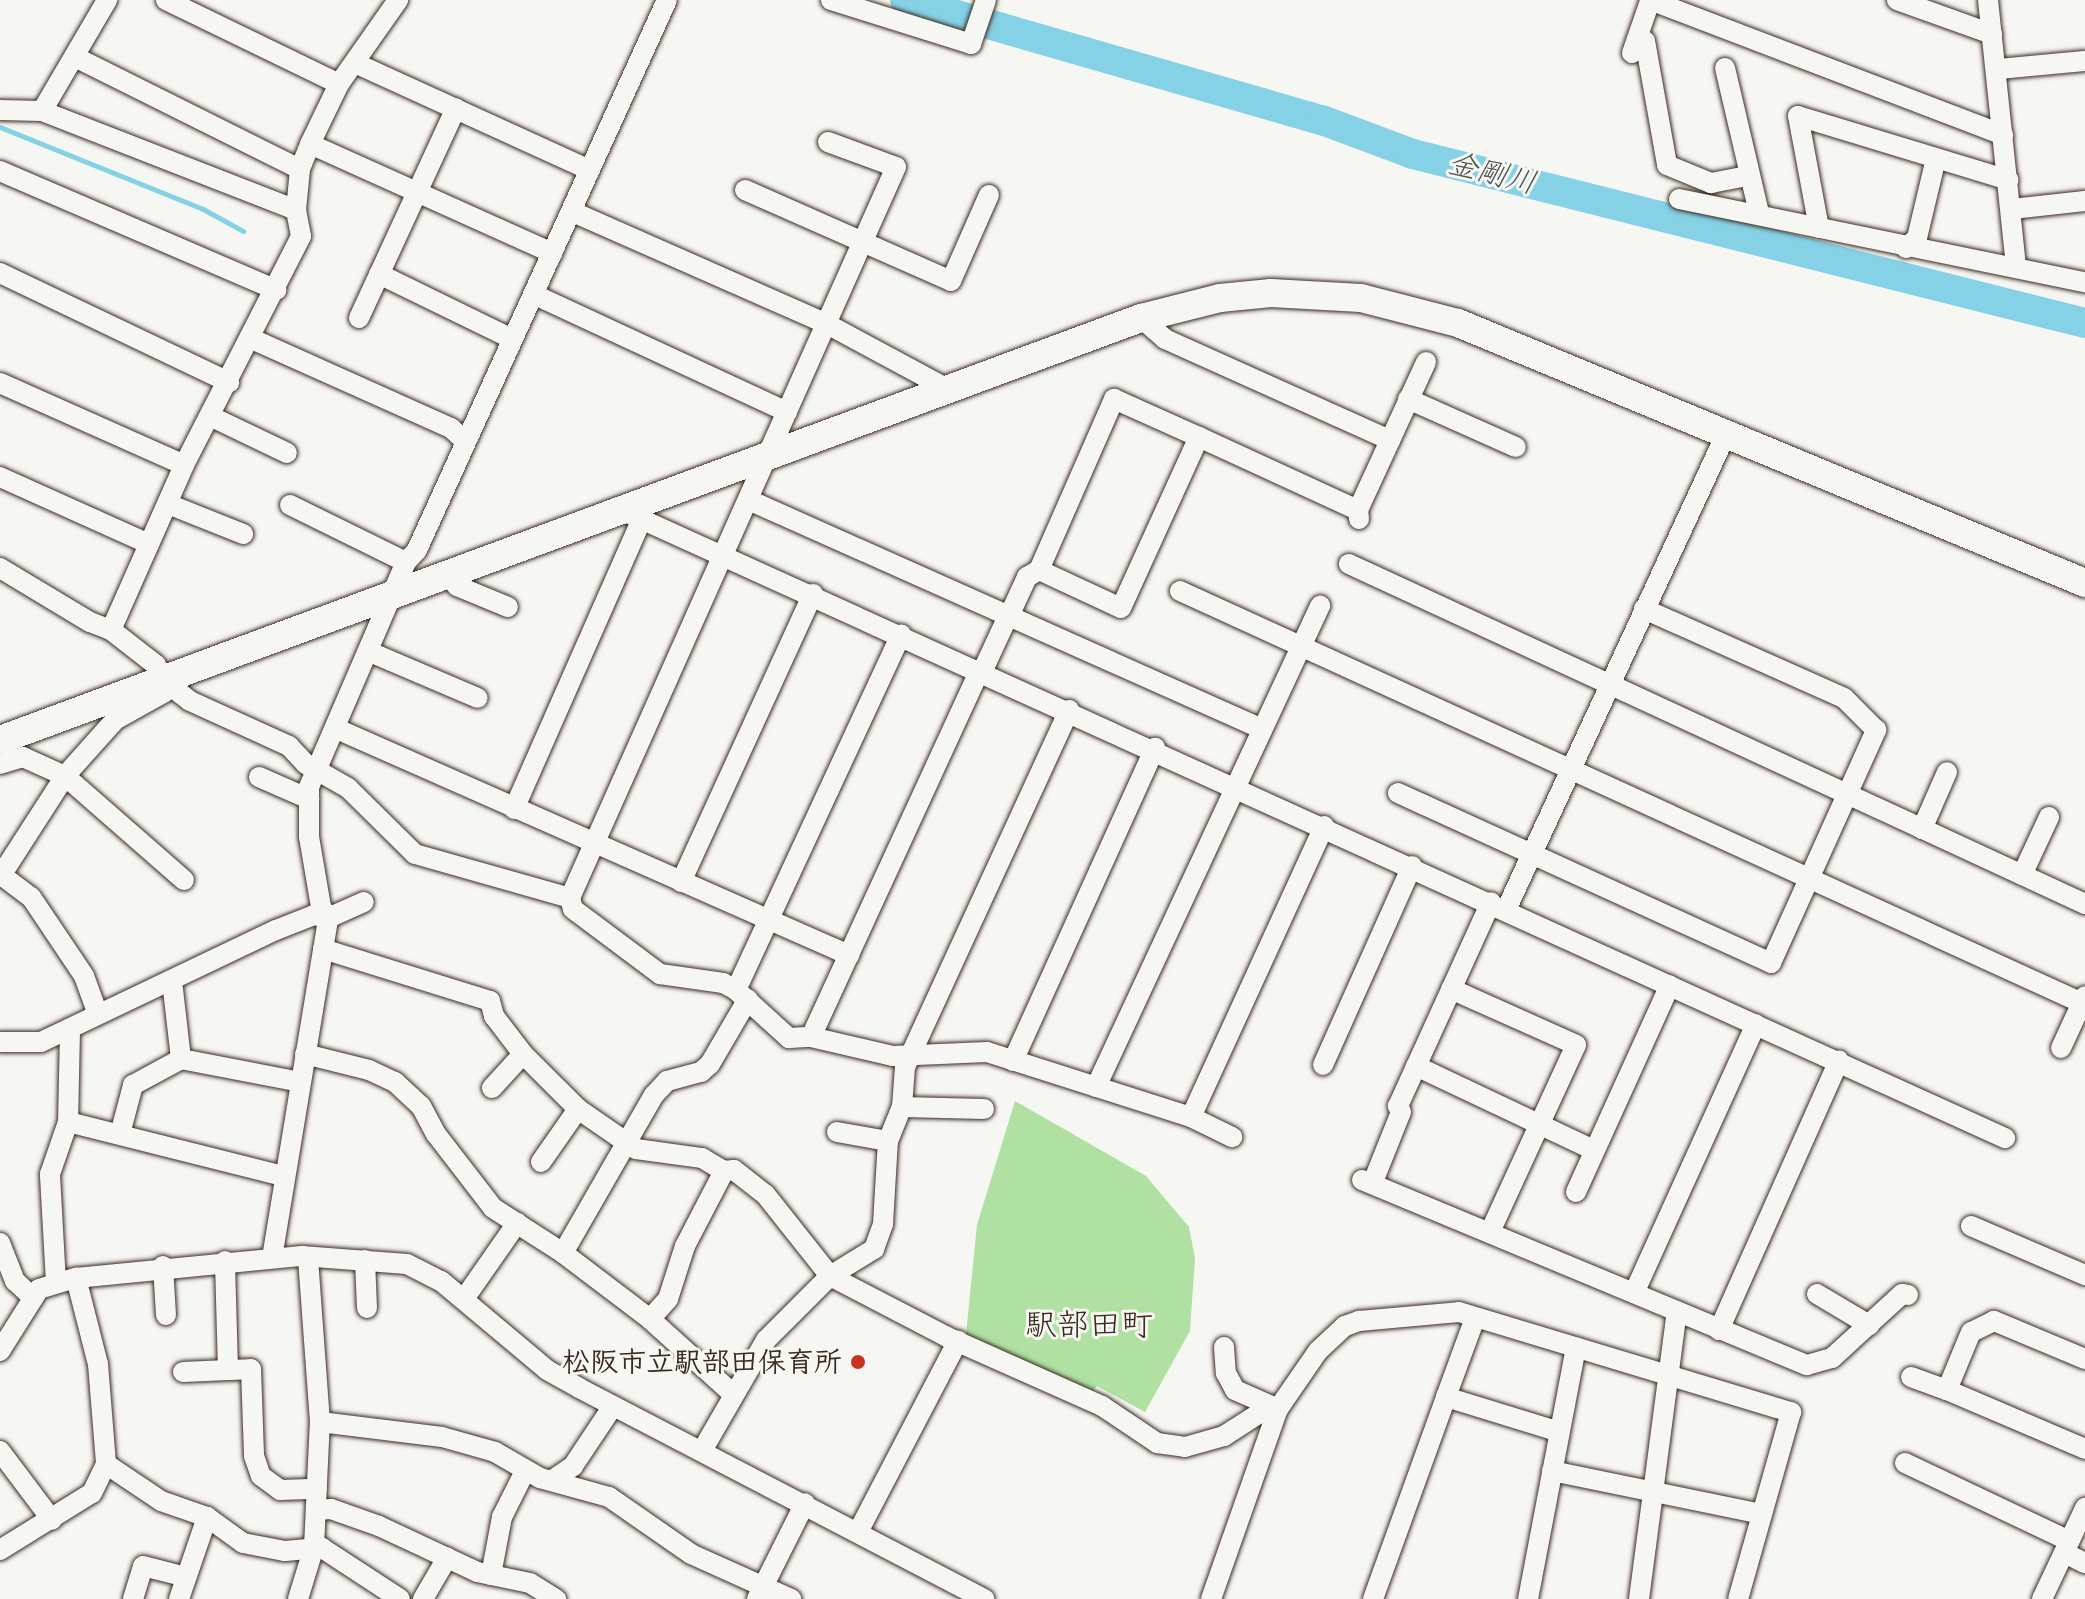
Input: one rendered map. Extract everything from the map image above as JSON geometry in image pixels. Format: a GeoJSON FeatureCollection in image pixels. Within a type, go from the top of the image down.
{"type":"FeatureCollection","features":[{"type":"Feature","properties":{"kind":"street"},"geometry":{"type":"LineString","coordinates":[[42,111],[77,58],[107,0]]}},
{"type":"Feature","properties":{"kind":"street"},"geometry":{"type":"LineString","coordinates":[[166,0],[339,84]]}},
{"type":"Feature","properties":{"kind":"street"},"geometry":{"type":"LineString","coordinates":[[111,630],[184,465],[252,339],[301,236],[296,210],[300,169],[310,144],[339,84],[398,0]]}},
{"type":"Feature","properties":{"kind":"street"},"geometry":{"type":"LineString","coordinates":[[272,1258],[283,1176],[328,918],[321,907],[309,837],[309,799],[316,767],[337,729],[396,595],[406,562],[417,550],[463,439],[535,295],[573,212],[588,169],[667,0]]}},
{"type":"Feature","properties":{"kind":"street"},"geometry":{"type":"LineString","coordinates":[[831,0],[971,44],[986,0]]}},
{"type":"Feature","properties":{"kind":"street"},"geometry":{"type":"LineString","coordinates":[[1897,0],[1992,34]]}},
{"type":"Feature","properties":{"kind":"street"},"geometry":{"type":"LineString","coordinates":[[1988,0],[1998,69],[2016,268]]}},
{"type":"Feature","properties":{"kind":"street"},"geometry":{"type":"LineString","coordinates":[[1643,114],[1630,46],[1650,1],[2003,135]]}},
{"type":"Feature","properties":{"kind":"street"},"geometry":{"type":"LineString","coordinates":[[1645,41],[1667,165],[1711,183],[1748,176]]}},
{"type":"Feature","properties":{"kind":"street"},"geometry":{"type":"LineString","coordinates":[[77,58],[300,169]]}},
{"type":"Feature","properties":{"kind":"street"},"geometry":{"type":"LineString","coordinates":[[1998,69],[2085,61]]}},
{"type":"Feature","properties":{"kind":"street"},"geometry":{"type":"LineString","coordinates":[[355,63],[588,169]]}},
{"type":"Feature","properties":{"kind":"street"},"geometry":{"type":"LineString","coordinates":[[1725,68],[1759,213]]}},
{"type":"Feature","properties":{"kind":"street"},"geometry":{"type":"LineString","coordinates":[[359,318],[456,108]]}},
{"type":"Feature","properties":{"kind":"street"},"geometry":{"type":"LineString","coordinates":[[0,110],[42,111],[296,210]]}},
{"type":"Feature","properties":{"kind":"street"},"geometry":{"type":"LineString","coordinates":[[1819,228],[1798,116],[2008,180]]}},
{"type":"Feature","properties":{"kind":"street"},"geometry":{"type":"LineString","coordinates":[[828,142],[896,167],[768,455],[751,501],[570,898],[573,909],[642,965],[682,981],[723,983],[742,994],[789,1038],[811,1037],[880,1055],[978,1050],[1191,1117],[1232,1137]]}},
{"type":"Feature","properties":{"kind":"street"},"geometry":{"type":"LineString","coordinates":[[310,144],[415,195],[553,253]]}},
{"type":"Feature","properties":{"kind":"street"},"geometry":{"type":"LineString","coordinates":[[1906,248],[1917,238],[1936,158]]}},
{"type":"Feature","properties":{"kind":"street"},"geometry":{"type":"LineString","coordinates":[[0,171],[276,290]]}},
{"type":"Feature","properties":{"kind":"street"},"geometry":{"type":"LineString","coordinates":[[745,190],[951,281],[989,195]]}},
{"type":"Feature","properties":{"kind":"street"},"geometry":{"type":"LineString","coordinates":[[1679,199],[1759,213],[1906,248],[2085,282]]}},
{"type":"Feature","properties":{"kind":"street"},"geometry":{"type":"LineString","coordinates":[[2012,209],[2085,201]]}},
{"type":"Feature","properties":{"kind":"street"},"geometry":{"type":"LineString","coordinates":[[573,212],[827,324],[946,388]]}},
{"type":"Feature","properties":{"kind":"street"},"geometry":{"type":"LineString","coordinates":[[0,273],[229,382]]}},
{"type":"Feature","properties":{"kind":"street"},"geometry":{"type":"LineString","coordinates":[[379,274],[512,339]]}},
{"type":"Feature","properties":{"kind":"street"},"geometry":{"type":"LineString","coordinates":[[535,295],[787,412]]}},
{"type":"Feature","properties":{"kind":"street"},"geometry":{"type":"LineString","coordinates":[[0,740],[450,575],[632,514],[768,455],[1141,318],[1248,295],[1361,298],[1458,323],[2085,583]]}},
{"type":"Feature","properties":{"kind":"street"},"geometry":{"type":"LineString","coordinates":[[1141,318],[1165,339],[1390,440]]}},
{"type":"Feature","properties":{"kind":"street"},"geometry":{"type":"LineString","coordinates":[[252,339],[451,428],[463,439]]}},
{"type":"Feature","properties":{"kind":"street"},"geometry":{"type":"LineString","coordinates":[[811,1037],[981,670],[1027,577],[1039,570],[1114,399],[1358,514],[1426,362]]}},
{"type":"Feature","properties":{"kind":"street"},"geometry":{"type":"LineString","coordinates":[[0,383],[184,465]]}},
{"type":"Feature","properties":{"kind":"street"},"geometry":{"type":"LineString","coordinates":[[1408,399],[1516,447]]}},
{"type":"Feature","properties":{"kind":"street"},"geometry":{"type":"LineString","coordinates":[[212,417],[287,453]]}},
{"type":"Feature","properties":{"kind":"street"},"geometry":{"type":"LineString","coordinates":[[1726,434],[1533,854],[1498,906],[1451,989],[1368,1181],[1807,1365],[1832,1358],[1902,1294],[1908,1295]]}},
{"type":"Feature","properties":{"kind":"street"},"geometry":{"type":"LineString","coordinates":[[1039,570],[1121,608],[1199,437]]}},
{"type":"Feature","properties":{"kind":"street"},"geometry":{"type":"LineString","coordinates":[[0,477],[147,543]]}},
{"type":"Feature","properties":{"kind":"street"},"geometry":{"type":"LineString","coordinates":[[751,501],[1260,728]]}},
{"type":"Feature","properties":{"kind":"street"},"geometry":{"type":"LineString","coordinates":[[168,504],[243,534]]}},
{"type":"Feature","properties":{"kind":"street"},"geometry":{"type":"LineString","coordinates":[[290,505],[406,562]]}},
{"type":"Feature","properties":{"kind":"street"},"geometry":{"type":"LineString","coordinates":[[632,514],[1155,748],[2005,1138]]}},
{"type":"Feature","properties":{"kind":"street"},"geometry":{"type":"LineString","coordinates":[[514,809],[632,514]]}},
{"type":"Feature","properties":{"kind":"street"},"geometry":{"type":"LineString","coordinates":[[1349,564],[2085,904]]}},
{"type":"Feature","properties":{"kind":"street"},"geometry":{"type":"LineString","coordinates":[[0,568],[90,622],[111,630],[156,665],[163,680],[165,692],[115,720],[65,776],[1,875],[31,897],[84,976],[97,1012]]}},
{"type":"Feature","properties":{"kind":"street"},"geometry":{"type":"LineString","coordinates":[[450,575],[457,586],[508,607]]}},
{"type":"Feature","properties":{"kind":"street"},"geometry":{"type":"LineString","coordinates":[[1180,591],[1809,879],[2083,1000],[2061,1048]]}},
{"type":"Feature","properties":{"kind":"street"},"geometry":{"type":"LineString","coordinates":[[681,882],[813,594]]}},
{"type":"Feature","properties":{"kind":"street"},"geometry":{"type":"LineString","coordinates":[[1096,1087],[1298,645],[1320,606]]}},
{"type":"Feature","properties":{"kind":"street"},"geometry":{"type":"LineString","coordinates":[[1398,793],[1771,963],[1876,730],[1844,698],[1644,609]]}},
{"type":"Feature","properties":{"kind":"street"},"geometry":{"type":"LineString","coordinates":[[563,1253],[626,1143],[667,1081],[701,1072],[710,1064],[742,994],[767,920],[901,634]]}},
{"type":"Feature","properties":{"kind":"street"},"geometry":{"type":"LineString","coordinates":[[370,652],[478,698]]}},
{"type":"Feature","properties":{"kind":"street"},"geometry":{"type":"LineString","coordinates":[[163,680],[190,701],[255,726],[348,788],[415,854],[570,898]]}},
{"type":"Feature","properties":{"kind":"street"},"geometry":{"type":"LineString","coordinates":[[703,1449],[766,1340],[830,1276],[874,1249],[885,1207],[888,1141],[902,1107],[905,1067],[1069,710]]}},
{"type":"Feature","properties":{"kind":"street"},"geometry":{"type":"LineString","coordinates":[[337,729],[849,955]]}},
{"type":"Feature","properties":{"kind":"street"},"geometry":{"type":"LineString","coordinates":[[1013,1061],[1155,748]]}},
{"type":"Feature","properties":{"kind":"street"},"geometry":{"type":"LineString","coordinates":[[0,764],[23,757],[65,776],[184,880]]}},
{"type":"Feature","properties":{"kind":"street"},"geometry":{"type":"LineString","coordinates":[[1922,829],[1947,772]]}},
{"type":"Feature","properties":{"kind":"street"},"geometry":{"type":"LineString","coordinates":[[259,777],[309,799]]}},
{"type":"Feature","properties":{"kind":"street"},"geometry":{"type":"LineString","coordinates":[[2022,875],[2049,817]]}},
{"type":"Feature","properties":{"kind":"street"},"geometry":{"type":"LineString","coordinates":[[1191,1117],[1324,826]]}},
{"type":"Feature","properties":{"kind":"street"},"geometry":{"type":"LineString","coordinates":[[1323,1065],[1412,866]]}},
{"type":"Feature","properties":{"kind":"street"},"geometry":{"type":"LineString","coordinates":[[0,1042],[31,1045],[70,1030],[97,1012],[172,981],[276,930],[314,915],[328,918],[364,902]]}},
{"type":"Feature","properties":{"kind":"street"},"geometry":{"type":"LineString","coordinates":[[323,949],[490,1001],[494,1016],[523,1054],[578,1109],[626,1143],[691,1160],[702,1158],[724,1171],[734,1170],[765,1194],[830,1276],[958,1341],[1102,1406],[1165,1445],[1185,1447],[1224,1436],[1258,1414],[1278,1409]]}},
{"type":"Feature","properties":{"kind":"street"},"geometry":{"type":"LineString","coordinates":[[172,981],[181,1059]]}},
{"type":"Feature","properties":{"kind":"street"},"geometry":{"type":"LineString","coordinates":[[1576,1192],[1670,985]]}},
{"type":"Feature","properties":{"kind":"street"},"geometry":{"type":"LineString","coordinates":[[1451,989],[1576,1045],[1490,1232]]}},
{"type":"Feature","properties":{"kind":"street"},"geometry":{"type":"LineString","coordinates":[[1634,1293],[1756,1024]]}},
{"type":"Feature","properties":{"kind":"street"},"geometry":{"type":"LineString","coordinates":[[0,1550],[92,1493],[106,1464],[98,1364],[66,1281],[50,1174],[68,1122],[70,1030]]}},
{"type":"Feature","properties":{"kind":"street"},"geometry":{"type":"LineString","coordinates":[[305,1054],[369,1070],[395,1082],[421,1106],[478,1194],[650,1319],[734,1395]]}},
{"type":"Feature","properties":{"kind":"street"},"geometry":{"type":"LineString","coordinates":[[492,1088],[523,1054]]}},
{"type":"Feature","properties":{"kind":"street"},"geometry":{"type":"LineString","coordinates":[[120,1134],[133,1085],[181,1059],[300,1082]]}},
{"type":"Feature","properties":{"kind":"street"},"geometry":{"type":"LineString","coordinates":[[1719,1330],[1839,1061]]}},
{"type":"Feature","properties":{"kind":"street"},"geometry":{"type":"LineString","coordinates":[[1416,1066],[1594,1150]]}},
{"type":"Feature","properties":{"kind":"street"},"geometry":{"type":"LineString","coordinates":[[902,1107],[984,1109]]}},
{"type":"Feature","properties":{"kind":"street"},"geometry":{"type":"LineString","coordinates":[[541,1162],[578,1109]]}},
{"type":"Feature","properties":{"kind":"street"},"geometry":{"type":"LineString","coordinates":[[68,1122],[283,1176]]}},
{"type":"Feature","properties":{"kind":"street"},"geometry":{"type":"LineString","coordinates":[[837,1132],[888,1141]]}},
{"type":"Feature","properties":{"kind":"street"},"geometry":{"type":"LineString","coordinates":[[650,1319],[668,1299],[685,1246],[724,1171]]}},
{"type":"Feature","properties":{"kind":"street"},"geometry":{"type":"LineString","coordinates":[[464,1299],[517,1223]]}},
{"type":"Feature","properties":{"kind":"street"},"geometry":{"type":"LineString","coordinates":[[1971,1226],[2085,1275]]}},
{"type":"Feature","properties":{"kind":"street"},"geometry":{"type":"LineString","coordinates":[[0,1243],[15,1281],[33,1298]]}},
{"type":"Feature","properties":{"kind":"street"},"geometry":{"type":"LineString","coordinates":[[0,1351],[39,1289],[66,1281],[163,1266],[272,1258],[365,1260],[416,1267],[464,1299],[547,1370],[703,1449],[984,1599]]}},
{"type":"Feature","properties":{"kind":"street"},"geometry":{"type":"LineString","coordinates":[[298,1599],[314,1547],[320,1422],[308,1260]]}},
{"type":"Feature","properties":{"kind":"street"},"geometry":{"type":"LineString","coordinates":[[365,1260],[367,1308]]}},
{"type":"Feature","properties":{"kind":"street"},"geometry":{"type":"LineString","coordinates":[[225,1261],[228,1370]]}},
{"type":"Feature","properties":{"kind":"street"},"geometry":{"type":"LineString","coordinates":[[163,1266],[166,1315]]}},
{"type":"Feature","properties":{"kind":"street"},"geometry":{"type":"LineString","coordinates":[[1817,1294],[1869,1325]]}},
{"type":"Feature","properties":{"kind":"street"},"geometry":{"type":"LineString","coordinates":[[1639,1599],[1677,1311]]}},
{"type":"Feature","properties":{"kind":"street"},"geometry":{"type":"LineString","coordinates":[[1211,1599],[1278,1409],[1318,1351],[1345,1326],[1419,1314],[1459,1312],[1791,1412],[1738,1599]]}},
{"type":"Feature","properties":{"kind":"street"},"geometry":{"type":"LineString","coordinates":[[1373,1599],[1475,1318]]}},
{"type":"Feature","properties":{"kind":"street"},"geometry":{"type":"LineString","coordinates":[[1947,1390],[1971,1332],[1994,1321],[2085,1359]]}},
{"type":"Feature","properties":{"kind":"street"},"geometry":{"type":"LineString","coordinates":[[858,1532],[958,1341]]}},
{"type":"Feature","properties":{"kind":"street"},"geometry":{"type":"LineString","coordinates":[[1224,1347],[1226,1373],[1235,1390],[1278,1409]]}},
{"type":"Feature","properties":{"kind":"street"},"geometry":{"type":"LineString","coordinates":[[1528,1599],[1576,1348]]}},
{"type":"Feature","properties":{"kind":"street"},"geometry":{"type":"LineString","coordinates":[[183,1372],[251,1369],[255,1463],[261,1476],[280,1490],[317,1489]]}},
{"type":"Feature","properties":{"kind":"street"},"geometry":{"type":"LineString","coordinates":[[1911,1377],[2085,1449]]}},
{"type":"Feature","properties":{"kind":"street"},"geometry":{"type":"LineString","coordinates":[[1446,1397],[1560,1432]]}},
{"type":"Feature","properties":{"kind":"street"},"geometry":{"type":"LineString","coordinates":[[554,1479],[573,1466],[613,1406]]}},
{"type":"Feature","properties":{"kind":"street"},"geometry":{"type":"LineString","coordinates":[[320,1422],[442,1437],[495,1452],[525,1471],[609,1497],[691,1554],[759,1593],[791,1599]]}},
{"type":"Feature","properties":{"kind":"street"},"geometry":{"type":"LineString","coordinates":[[0,1451],[52,1520]]}},
{"type":"Feature","properties":{"kind":"street"},"geometry":{"type":"LineString","coordinates":[[1905,1463],[2067,1547],[2085,1563]]}},
{"type":"Feature","properties":{"kind":"street"},"geometry":{"type":"LineString","coordinates":[[106,1464],[161,1501],[207,1517],[257,1548],[285,1551],[314,1547],[400,1599]]}},
{"type":"Feature","properties":{"kind":"street"},"geometry":{"type":"LineString","coordinates":[[573,1466],[580,1486]]}},
{"type":"Feature","properties":{"kind":"street"},"geometry":{"type":"LineString","coordinates":[[491,1575],[502,1517],[525,1471]]}},
{"type":"Feature","properties":{"kind":"street"},"geometry":{"type":"LineString","coordinates":[[1552,1471],[1762,1514]]}},
{"type":"Feature","properties":{"kind":"street"},"geometry":{"type":"LineString","coordinates":[[759,1593],[805,1503]]}},
{"type":"Feature","properties":{"kind":"street"},"geometry":{"type":"LineString","coordinates":[[2042,1599],[2085,1508]]}},
{"type":"Feature","properties":{"kind":"street"},"geometry":{"type":"LineString","coordinates":[[316,1510],[331,1509],[379,1526],[491,1575],[530,1583],[556,1599]]}},
{"type":"Feature","properties":{"kind":"street"},"geometry":{"type":"LineString","coordinates":[[179,1599],[207,1517]]}},
{"type":"Feature","properties":{"kind":"street"},"geometry":{"type":"LineString","coordinates":[[423,1599],[447,1558]]}},
{"type":"Feature","properties":{"kind":"street"},"geometry":{"type":"LineString","coordinates":[[133,1599],[143,1566],[186,1577]]}},
{"type":"Feature","properties":{"kind":"green space"},"geometry":{"type":"Polygon","coordinates":[[[1015,1101],[1146,1176],[1189,1227],[1195,1258],[1190,1331],[1145,1412],[1097,1386],[1087,1397],[966,1334],[977,1225],[1015,1101]]]}},
{"type":"Feature","properties":{"kind":"waterway","name":"金剛川"},"geometry":{"type":"LineString","coordinates":[[905,0],[1322,120],[1413,154],[2085,323]]}},
{"type":"Feature","properties":{"kind":"waterway"},"geometry":{"type":"LineString","coordinates":[[0,127],[203,209],[243,231]]}},
{"type":"Feature","properties":{"kind":"place","name":"松阪市立駅部田保育所"},"geometry":{"type":"Point","coordinates":[858,1362]}},
{"type":"Feature","properties":{"kind":"district","name":"駅部田町"},"geometry":{"type":"Point","coordinates":[1089,1325]}}]}
